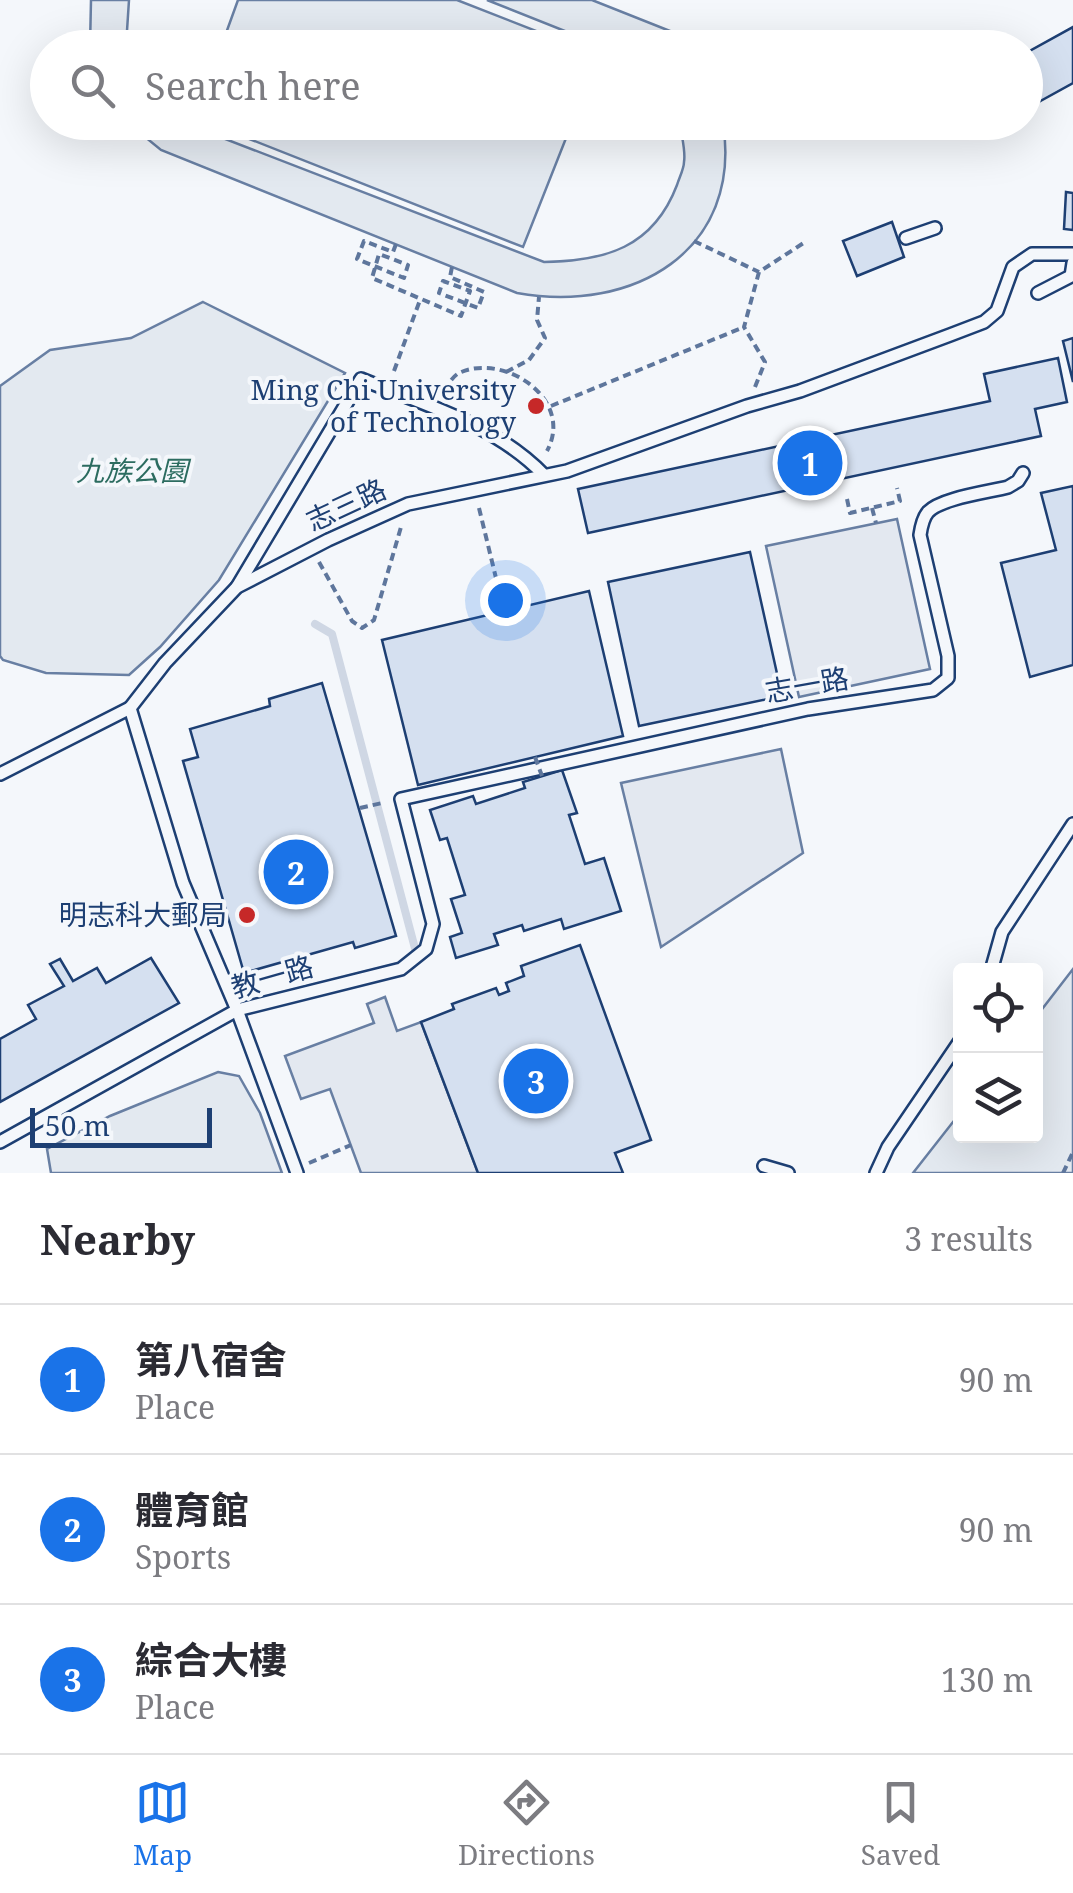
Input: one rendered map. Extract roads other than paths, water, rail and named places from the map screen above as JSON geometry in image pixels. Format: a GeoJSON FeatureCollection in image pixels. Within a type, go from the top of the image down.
{"type":"FeatureCollection","features":[{"type":"Feature","properties":{"kind":"lane"},"geometry":{"type":"LineString","coordinates":[[906,238],[935,228]]}},
{"type":"Feature","properties":{"kind":"lane","name":"志三路"},"geometry":{"type":"LineString","coordinates":[[130,708],[164,663],[237,586],[312,548],[408,504],[540,471],[567,471],[747,406],[800,391],[984,322],[996,310],[1013,267],[1032,254],[1073,254]]}},
{"type":"Feature","properties":{"kind":"lane"},"geometry":{"type":"LineString","coordinates":[[1038,293],[1072,276],[1073,263]]}},
{"type":"Feature","properties":{"kind":"lane"},"geometry":{"type":"LineString","coordinates":[[237,586],[361,379],[468,421],[523,454],[540,471]]}},
{"type":"Feature","properties":{"kind":"lane","name":"志一路"},"geometry":{"type":"LineString","coordinates":[[402,799],[808,709],[932,690],[948,678],[948,656],[920,536],[927,512],[938,505],[1008,487],[1023,473]]}},
{"type":"Feature","properties":{"kind":"lane"},"geometry":{"type":"LineString","coordinates":[[0,774],[130,708],[183,884],[237,1010],[296,1171]]}},
{"type":"Feature","properties":{"kind":"lane","name":"教一路"},"geometry":{"type":"LineString","coordinates":[[0,1142],[237,1010],[401,969],[426,948],[433,924],[402,799]]}},
{"type":"Feature","properties":{"kind":"lane"},"geometry":{"type":"LineString","coordinates":[[994,963],[1002,932],[1073,824]]}},
{"type":"Feature","properties":{"kind":"lane"},"geometry":{"type":"LineString","coordinates":[[876,1173],[888,1147],[953,1052]]}},
{"type":"Feature","properties":{"kind":"lane"},"geometry":{"type":"LineString","coordinates":[[764,1166],[788,1173]]}},
{"type":"Feature","properties":{"kind":"waterway"},"geometry":{"type":"LineString","coordinates":[[315,624],[332,634],[417,956]]}},
{"type":"Feature","properties":{"kind":"place","name":"Ming Chi University of Technology"},"geometry":{"type":"Point","coordinates":[536,406]}},
{"type":"Feature","properties":{"kind":"place","name":"第八宿舍"},"geometry":{"type":"Point","coordinates":[810,463]}},
{"type":"Feature","properties":{"kind":"place","name":"體育館"},"geometry":{"type":"Point","coordinates":[296,872]}},
{"type":"Feature","properties":{"kind":"place","name":"明志科大郵局"},"geometry":{"type":"Point","coordinates":[247,915]}},
{"type":"Feature","properties":{"kind":"place","name":"綜合大樓"},"geometry":{"type":"Point","coordinates":[536,1081]}},
{"type":"Feature","properties":{"kind":"park label","name":"九族公園"},"geometry":{"type":"Point","coordinates":[132,471]}}]}
